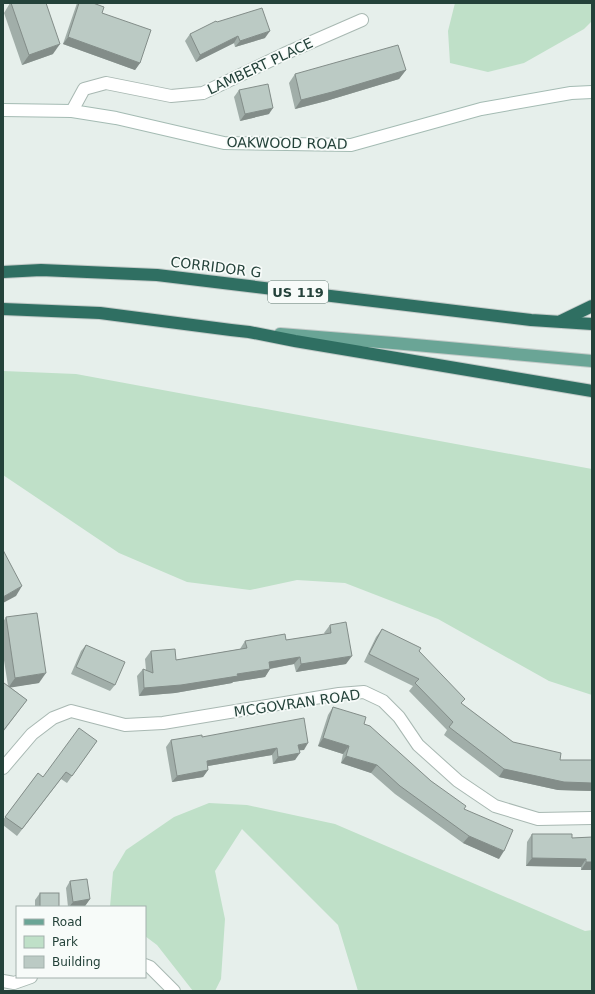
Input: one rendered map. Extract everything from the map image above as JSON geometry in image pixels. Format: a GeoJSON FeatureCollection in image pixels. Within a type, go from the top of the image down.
{"type":"FeatureCollection","features":[{"type":"Feature","properties":{"kind":"highway","name":"CORRIDOR G"},"geometry":{"type":"LineString","coordinates":[[3,272],[41,270],[157,275],[531,320],[592,324]]}},
{"type":"Feature","properties":{"kind":"highway"},"geometry":{"type":"LineString","coordinates":[[560,322],[592,306]]}},
{"type":"Feature","properties":{"kind":"highway"},"geometry":{"type":"LineString","coordinates":[[3,309],[100,313],[249,332],[592,391]]}},
{"type":"Feature","properties":{"kind":"main road"},"geometry":{"type":"LineString","coordinates":[[249,332],[394,343],[592,361]]}},
{"type":"Feature","properties":{"kind":"street","name":"LAMBERT PLACE"},"geometry":{"type":"LineString","coordinates":[[72,111],[84,89],[106,83],[171,96],[203,93],[284,54],[362,20]]}},
{"type":"Feature","properties":{"kind":"street","name":"OAKWOOD ROAD"},"geometry":{"type":"LineString","coordinates":[[3,110],[72,111],[116,118],[224,143],[351,145],[481,109],[571,93],[592,92]]}},
{"type":"Feature","properties":{"kind":"street","name":"MCGOVRAN ROAD"},"geometry":{"type":"LineString","coordinates":[[3,768],[32,734],[53,718],[71,711],[125,725],[163,723],[339,694],[364,692],[383,701],[399,717],[418,745],[458,781],[495,806],[538,819],[592,818]]}},
{"type":"Feature","properties":{"kind":"street"},"geometry":{"type":"LineString","coordinates":[[146,965],[150,966],[174,991]]}},
{"type":"Feature","properties":{"kind":"street"},"geometry":{"type":"LineString","coordinates":[[3,981],[14,983],[28,978]]}},
{"type":"Feature","properties":{"kind":"green space"},"geometry":{"type":"Polygon","coordinates":[[[455,3],[592,3],[592,21],[584,29],[524,63],[488,72],[450,63],[448,31],[455,3]]]}},
{"type":"Feature","properties":{"kind":"green space"},"geometry":{"type":"Polygon","coordinates":[[[3,371],[76,374],[592,469],[592,695],[549,681],[438,619],[345,583],[297,580],[250,590],[187,582],[119,553],[3,475],[3,371]]]}},
{"type":"Feature","properties":{"kind":"green space"},"geometry":{"type":"Polygon","coordinates":[[[209,803],[247,805],[335,824],[585,931],[592,930],[592,991],[358,991],[338,925],[242,829],[215,871],[225,919],[221,979],[215,991],[193,991],[157,945],[146,937],[146,906],[110,906],[113,872],[126,850],[174,817],[209,803]]]}},
{"type":"Feature","properties":{"kind":"building"},"geometry":{"type":"Polygon","coordinates":[[[11,3],[46,3],[60,44],[29,55],[11,3]]]}},
{"type":"Feature","properties":{"kind":"building"},"geometry":{"type":"Polygon","coordinates":[[[79,3],[93,3],[104,7],[102,13],[151,30],[140,63],[68,37],[79,3]]]}},
{"type":"Feature","properties":{"kind":"building"},"geometry":{"type":"Polygon","coordinates":[[[262,8],[270,31],[240,41],[238,36],[200,55],[190,34],[216,21],[217,22],[262,8]]]}},
{"type":"Feature","properties":{"kind":"building"},"geometry":{"type":"Polygon","coordinates":[[[398,45],[406,70],[301,100],[295,74],[398,45]]]}},
{"type":"Feature","properties":{"kind":"building"},"geometry":{"type":"Polygon","coordinates":[[[268,84],[273,108],[245,114],[239,90],[268,84]]]}},
{"type":"Feature","properties":{"kind":"building"},"geometry":{"type":"Polygon","coordinates":[[[3,550],[22,586],[3,597],[3,550]]]}},
{"type":"Feature","properties":{"kind":"building"},"geometry":{"type":"Polygon","coordinates":[[[37,613],[46,673],[15,678],[6,617],[37,613]]]}},
{"type":"Feature","properties":{"kind":"building"},"geometry":{"type":"Polygon","coordinates":[[[346,622],[352,656],[301,664],[300,657],[269,662],[270,669],[237,674],[238,676],[181,685],[144,688],[143,669],[153,673],[151,651],[175,649],[176,660],[247,648],[245,641],[285,634],[286,640],[331,633],[330,625],[346,622]]]}},
{"type":"Feature","properties":{"kind":"building"},"geometry":{"type":"Polygon","coordinates":[[[382,629],[421,648],[419,651],[465,699],[461,703],[513,742],[561,753],[560,760],[592,760],[592,783],[564,782],[504,769],[449,727],[453,722],[415,683],[419,679],[369,654],[382,629]]]}},
{"type":"Feature","properties":{"kind":"building"},"geometry":{"type":"Polygon","coordinates":[[[86,645],[125,662],[115,685],[76,667],[86,645]]]}},
{"type":"Feature","properties":{"kind":"building"},"geometry":{"type":"Polygon","coordinates":[[[4,683],[27,700],[3,731],[3,684],[4,683]]]}},
{"type":"Feature","properties":{"kind":"building"},"geometry":{"type":"Polygon","coordinates":[[[333,707],[366,717],[364,724],[370,726],[431,781],[466,806],[464,809],[513,830],[504,851],[469,836],[400,786],[377,765],[346,756],[349,746],[323,738],[333,707]]]}},
{"type":"Feature","properties":{"kind":"building"},"geometry":{"type":"Polygon","coordinates":[[[304,718],[308,743],[298,745],[300,753],[278,757],[277,748],[207,761],[208,770],[177,776],[171,740],[202,735],[202,737],[304,718]]]}},
{"type":"Feature","properties":{"kind":"building"},"geometry":{"type":"Polygon","coordinates":[[[79,728],[97,741],[72,776],[66,772],[22,829],[5,817],[38,773],[43,777],[79,728]]]}},
{"type":"Feature","properties":{"kind":"building"},"geometry":{"type":"Polygon","coordinates":[[[532,834],[572,834],[572,838],[592,837],[592,862],[586,862],[586,859],[532,858],[532,834]]]}},
{"type":"Feature","properties":{"kind":"building"},"geometry":{"type":"Polygon","coordinates":[[[87,879],[90,899],[73,902],[70,881],[87,879]]]}},
{"type":"Feature","properties":{"kind":"building"},"geometry":{"type":"Polygon","coordinates":[[[40,893],[59,893],[59,906],[40,906],[40,893]]]}}]}
